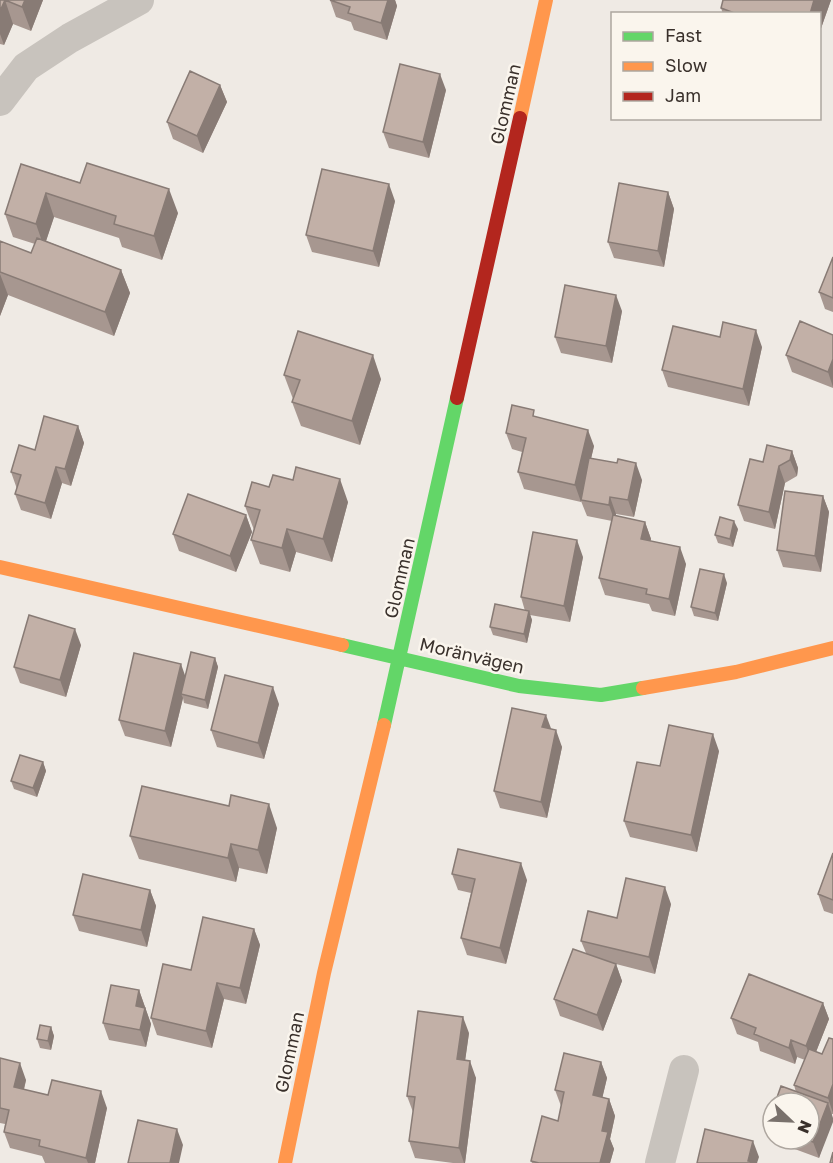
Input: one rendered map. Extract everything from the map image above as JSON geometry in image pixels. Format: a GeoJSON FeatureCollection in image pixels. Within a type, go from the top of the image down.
{"type":"FeatureCollection","features":[{"type":"Feature","properties":{"kind":"street"},"geometry":{"type":"LineString","coordinates":[[0,101],[26,67],[70,38],[139,0]]}},
{"type":"Feature","properties":{"kind":"street","name":"Glomman"},"geometry":{"type":"LineString","coordinates":[[285,1163],[324,972],[400,657],[546,0]]}},
{"type":"Feature","properties":{"kind":"street","name":"Moränvägen"},"geometry":{"type":"LineString","coordinates":[[0,567],[519,686],[601,696],[736,672],[833,648]]}},
{"type":"Feature","properties":{"kind":"street"},"geometry":{"type":"LineString","coordinates":[[660,1163],[684,1070]]}},
{"type":"Feature","properties":{"kind":"building"},"geometry":{"type":"Polygon","coordinates":[[[0,0],[5,0],[0,11],[0,0]]]}},
{"type":"Feature","properties":{"kind":"building"},"geometry":{"type":"Polygon","coordinates":[[[5,0],[25,0],[22,7],[5,0]]]}},
{"type":"Feature","properties":{"kind":"building"},"geometry":{"type":"Polygon","coordinates":[[[330,0],[388,0],[381,23],[348,13],[350,7],[330,0]]]}},
{"type":"Feature","properties":{"kind":"building"},"geometry":{"type":"Polygon","coordinates":[[[723,0],[814,0],[811,12],[732,12],[721,8],[723,0]]]}},
{"type":"Feature","properties":{"kind":"building"},"geometry":{"type":"Polygon","coordinates":[[[400,64],[440,74],[423,142],[383,132],[400,64]]]}},
{"type":"Feature","properties":{"kind":"building"},"geometry":{"type":"Polygon","coordinates":[[[190,71],[220,85],[197,136],[167,122],[190,71]]]}},
{"type":"Feature","properties":{"kind":"building"},"geometry":{"type":"Polygon","coordinates":[[[87,163],[169,189],[154,236],[114,224],[116,216],[46,193],[36,224],[5,214],[21,164],[80,183],[87,163]]]}},
{"type":"Feature","properties":{"kind":"building"},"geometry":{"type":"Polygon","coordinates":[[[322,169],[389,184],[373,251],[306,235],[322,169]]]}},
{"type":"Feature","properties":{"kind":"building"},"geometry":{"type":"Polygon","coordinates":[[[619,183],[668,192],[658,251],[608,242],[619,183]]]}},
{"type":"Feature","properties":{"kind":"building"},"geometry":{"type":"Polygon","coordinates":[[[37,238],[121,270],[105,312],[0,272],[0,241],[31,253],[37,238]]]}},
{"type":"Feature","properties":{"kind":"building"},"geometry":{"type":"Polygon","coordinates":[[[833,257],[833,298],[819,292],[833,257]]]}},
{"type":"Feature","properties":{"kind":"building"},"geometry":{"type":"Polygon","coordinates":[[[565,285],[616,295],[606,346],[555,337],[565,285]]]}},
{"type":"Feature","properties":{"kind":"building"},"geometry":{"type":"Polygon","coordinates":[[[800,321],[833,335],[833,359],[828,372],[786,355],[800,321]]]}},
{"type":"Feature","properties":{"kind":"building"},"geometry":{"type":"Polygon","coordinates":[[[723,322],[756,330],[743,389],[662,370],[673,326],[720,337],[723,322]]]}},
{"type":"Feature","properties":{"kind":"building"},"geometry":{"type":"Polygon","coordinates":[[[298,331],[373,355],[352,421],[292,402],[300,380],[284,375],[298,331]]]}},
{"type":"Feature","properties":{"kind":"building"},"geometry":{"type":"Polygon","coordinates":[[[512,405],[534,410],[533,416],[588,430],[575,485],[518,472],[526,438],[506,433],[512,405]]]}},
{"type":"Feature","properties":{"kind":"building"},"geometry":{"type":"Polygon","coordinates":[[[44,416],[78,426],[65,469],[56,467],[45,503],[15,494],[21,475],[11,472],[19,445],[35,450],[44,416]]]}},
{"type":"Feature","properties":{"kind":"building"},"geometry":{"type":"Polygon","coordinates":[[[767,445],[792,451],[790,460],[779,466],[769,512],[738,505],[750,459],[763,462],[767,445]]]}},
{"type":"Feature","properties":{"kind":"building"},"geometry":{"type":"Polygon","coordinates":[[[589,458],[617,463],[618,459],[636,463],[628,500],[610,497],[609,505],[581,500],[589,458]]]}},
{"type":"Feature","properties":{"kind":"building"},"geometry":{"type":"Polygon","coordinates":[[[296,467],[340,479],[323,539],[287,529],[282,548],[251,540],[260,510],[245,506],[252,482],[269,487],[273,475],[293,480],[296,467]]]}},
{"type":"Feature","properties":{"kind":"building"},"geometry":{"type":"Polygon","coordinates":[[[785,491],[823,496],[815,556],[777,550],[785,491]]]}},
{"type":"Feature","properties":{"kind":"building"},"geometry":{"type":"Polygon","coordinates":[[[188,494],[246,515],[230,556],[173,534],[188,494]]]}},
{"type":"Feature","properties":{"kind":"building"},"geometry":{"type":"Polygon","coordinates":[[[613,515],[645,522],[641,539],[680,547],[669,599],[646,594],[647,589],[599,578],[613,515]]]}},
{"type":"Feature","properties":{"kind":"building"},"geometry":{"type":"Polygon","coordinates":[[[720,517],[734,521],[730,539],[715,535],[720,517]]]}},
{"type":"Feature","properties":{"kind":"building"},"geometry":{"type":"Polygon","coordinates":[[[533,532],[577,540],[564,606],[521,597],[533,532]]]}},
{"type":"Feature","properties":{"kind":"building"},"geometry":{"type":"Polygon","coordinates":[[[700,569],[724,574],[715,613],[691,607],[700,569]]]}},
{"type":"Feature","properties":{"kind":"building"},"geometry":{"type":"Polygon","coordinates":[[[495,604],[529,611],[524,634],[490,627],[495,604]]]}},
{"type":"Feature","properties":{"kind":"building"},"geometry":{"type":"Polygon","coordinates":[[[29,615],[75,629],[60,680],[14,667],[29,615]]]}},
{"type":"Feature","properties":{"kind":"building"},"geometry":{"type":"Polygon","coordinates":[[[191,652],[215,658],[205,700],[181,694],[191,652]]]}},
{"type":"Feature","properties":{"kind":"building"},"geometry":{"type":"Polygon","coordinates":[[[134,653],[181,664],[165,731],[119,720],[134,653]]]}},
{"type":"Feature","properties":{"kind":"building"},"geometry":{"type":"Polygon","coordinates":[[[225,675],[273,687],[258,743],[211,730],[225,675]]]}},
{"type":"Feature","properties":{"kind":"building"},"geometry":{"type":"Polygon","coordinates":[[[512,708],[546,715],[542,727],[556,730],[541,802],[494,791],[512,708]]]}},
{"type":"Feature","properties":{"kind":"building"},"geometry":{"type":"Polygon","coordinates":[[[669,725],[713,734],[691,835],[624,821],[637,762],[660,766],[669,725]]]}},
{"type":"Feature","properties":{"kind":"building"},"geometry":{"type":"Polygon","coordinates":[[[20,755],[43,762],[33,788],[11,781],[20,755]]]}},
{"type":"Feature","properties":{"kind":"building"},"geometry":{"type":"Polygon","coordinates":[[[142,786],[229,806],[231,795],[269,804],[258,850],[231,844],[228,858],[130,836],[142,786]]]}},
{"type":"Feature","properties":{"kind":"building"},"geometry":{"type":"Polygon","coordinates":[[[458,849],[521,863],[500,948],[461,938],[475,879],[452,874],[458,849]]]}},
{"type":"Feature","properties":{"kind":"building"},"geometry":{"type":"Polygon","coordinates":[[[833,853],[833,900],[818,894],[833,853]]]}},
{"type":"Feature","properties":{"kind":"building"},"geometry":{"type":"Polygon","coordinates":[[[83,874],[150,890],[141,930],[73,915],[83,874]]]}},
{"type":"Feature","properties":{"kind":"building"},"geometry":{"type":"Polygon","coordinates":[[[626,878],[665,887],[649,957],[581,941],[588,911],[617,918],[626,878]]]}},
{"type":"Feature","properties":{"kind":"building"},"geometry":{"type":"Polygon","coordinates":[[[203,917],[254,929],[240,988],[217,983],[206,1031],[151,1018],[163,964],[191,970],[203,917]]]}},
{"type":"Feature","properties":{"kind":"building"},"geometry":{"type":"Polygon","coordinates":[[[573,949],[616,964],[597,1015],[554,999],[573,949]]]}},
{"type":"Feature","properties":{"kind":"building"},"geometry":{"type":"Polygon","coordinates":[[[749,974],[823,1003],[806,1046],[791,1040],[789,1048],[754,1034],[756,1028],[731,1018],[749,974]]]}},
{"type":"Feature","properties":{"kind":"building"},"geometry":{"type":"Polygon","coordinates":[[[111,985],[139,990],[136,1006],[145,1008],[140,1030],[103,1023],[111,985]]]}},
{"type":"Feature","properties":{"kind":"building"},"geometry":{"type":"Polygon","coordinates":[[[418,1011],[463,1017],[457,1059],[470,1061],[459,1148],[409,1141],[415,1097],[407,1096],[418,1011]]]}},
{"type":"Feature","properties":{"kind":"building"},"geometry":{"type":"Polygon","coordinates":[[[40,1025],[51,1027],[48,1041],[37,1039],[40,1025]]]}},
{"type":"Feature","properties":{"kind":"building"},"geometry":{"type":"Polygon","coordinates":[[[829,1038],[833,1039],[833,1084],[828,1098],[821,1095],[821,1091],[810,1091],[794,1085],[809,1049],[822,1054],[829,1038]]]}},
{"type":"Feature","properties":{"kind":"building"},"geometry":{"type":"Polygon","coordinates":[[[564,1053],[601,1062],[593,1095],[609,1099],[602,1131],[608,1132],[600,1163],[531,1161],[542,1116],[558,1121],[564,1092],[555,1090],[564,1053]]]}},
{"type":"Feature","properties":{"kind":"building"},"geometry":{"type":"Polygon","coordinates":[[[0,1058],[20,1063],[14,1087],[48,1095],[52,1080],[101,1091],[86,1158],[39,1146],[40,1140],[4,1132],[9,1110],[0,1108],[0,1058]]]}},
{"type":"Feature","properties":{"kind":"building"},"geometry":{"type":"Polygon","coordinates":[[[781,1086],[795,1091],[779,1091],[781,1086]]]}},
{"type":"Feature","properties":{"kind":"building"},"geometry":{"type":"Polygon","coordinates":[[[821,1100],[828,1103],[821,1121],[821,1100]]]}},
{"type":"Feature","properties":{"kind":"building"},"geometry":{"type":"Polygon","coordinates":[[[138,1120],[177,1129],[170,1163],[128,1163],[138,1120]]]}},
{"type":"Feature","properties":{"kind":"building"},"geometry":{"type":"Polygon","coordinates":[[[705,1129],[753,1141],[748,1161],[757,1163],[697,1163],[705,1129]]]}},
{"type":"Feature","properties":{"kind":"traffic: fast"},"geometry":{"type":"LineString","coordinates":[[384,725],[457,398]]}},
{"type":"Feature","properties":{"kind":"traffic: fast"},"geometry":{"type":"LineString","coordinates":[[342,645],[519,686],[601,695],[643,688]]}},
{"type":"Feature","properties":{"kind":"traffic: slow"},"geometry":{"type":"LineString","coordinates":[[520,118],[546,0]]}},
{"type":"Feature","properties":{"kind":"traffic: slow"},"geometry":{"type":"LineString","coordinates":[[0,567],[342,645]]}},
{"type":"Feature","properties":{"kind":"traffic: slow"},"geometry":{"type":"LineString","coordinates":[[643,688],[736,672],[833,648]]}},
{"type":"Feature","properties":{"kind":"traffic: slow"},"geometry":{"type":"LineString","coordinates":[[285,1163],[324,973],[384,725]]}},
{"type":"Feature","properties":{"kind":"traffic: jam"},"geometry":{"type":"LineString","coordinates":[[457,398],[520,118]]}}]}
